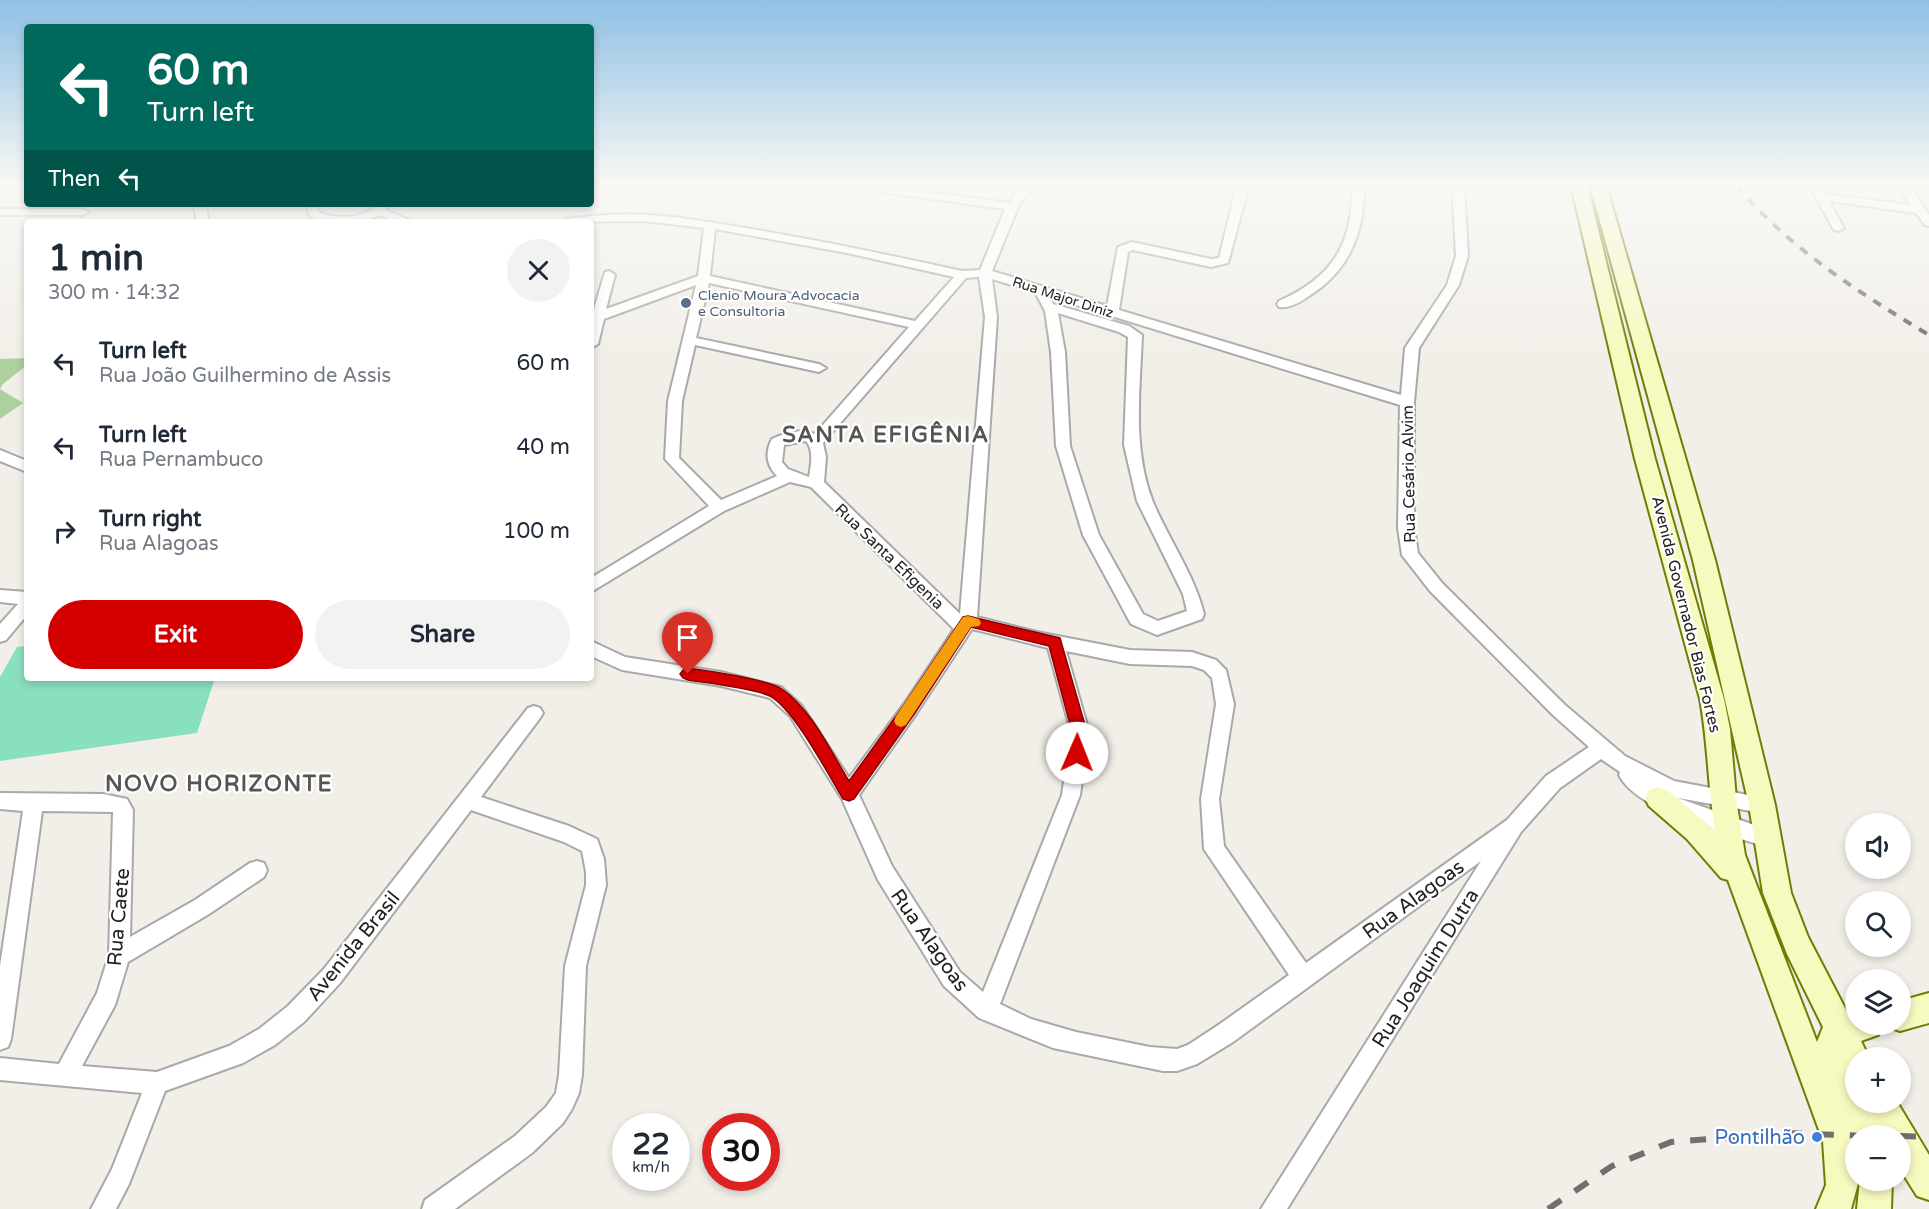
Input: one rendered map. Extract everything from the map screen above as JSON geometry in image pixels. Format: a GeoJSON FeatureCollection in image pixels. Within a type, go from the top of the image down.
{"type":"FeatureCollection","features":[{"type":"Feature","properties":{"kind":"main road","name":"Avenida Governador Bias Fortes"},"geometry":{"type":"LineString","coordinates":[[1592,241],[1645,459],[1712,699],[1722,765],[1724,811],[1731,855],[1839,1141],[1843,1185],[1839,1201],[1833,1209]]}},
{"type":"Feature","properties":{"kind":"main road","name":"Avenida Governador Bias Fortes"},"geometry":{"type":"LineString","coordinates":[[1614,241],[1704,560],[1762,805],[1777,893],[1797,944],[1845,1016]]}},
{"type":"Feature","properties":{"kind":"main road"},"geometry":{"type":"LineString","coordinates":[[1596,258],[1617,253]]}},
{"type":"Feature","properties":{"kind":"main road"},"geometry":{"type":"LineString","coordinates":[[1596,258],[1622,272]]}},
{"type":"Feature","properties":{"kind":"main road"},"geometry":{"type":"LineString","coordinates":[[1658,798],[1692,824],[1718,851],[1741,882]]}},
{"type":"Feature","properties":{"kind":"main road"},"geometry":{"type":"LineString","coordinates":[[1911,1013],[1929,1008]]}},
{"type":"Feature","properties":{"kind":"main road"},"geometry":{"type":"LineString","coordinates":[[1845,1033],[1832,1040],[1832,1053],[1863,1125]]}},
{"type":"Feature","properties":{"kind":"main road"},"geometry":{"type":"LineString","coordinates":[[1911,1155],[1929,1184]]}},
{"type":"Feature","properties":{"kind":"main road"},"geometry":{"type":"LineString","coordinates":[[1874,1209],[1875,1191]]}},
{"type":"Feature","properties":{"kind":"street"},"geometry":{"type":"LineString","coordinates":[[708,241],[704,278],[675,401],[672,459],[719,507]]}},
{"type":"Feature","properties":{"kind":"street","name":"Rua Major Diniz"},"geometry":{"type":"LineString","coordinates":[[803,241],[962,275],[985,273],[1407,402]]}},
{"type":"Feature","properties":{"kind":"street"},"geometry":{"type":"LineString","coordinates":[[849,794],[966,625],[991,317],[985,273],[998,241]]}},
{"type":"Feature","properties":{"kind":"street"},"geometry":{"type":"LineString","coordinates":[[1112,313],[1122,250],[1132,246],[1210,263],[1224,260],[1229,241]]}},
{"type":"Feature","properties":{"kind":"street"},"geometry":{"type":"LineString","coordinates":[[1283,303],[1303,296],[1325,281],[1342,260],[1351,241]]}},
{"type":"Feature","properties":{"kind":"street","name":"Rua Cesário Alvim"},"geometry":{"type":"LineString","coordinates":[[1461,241],[1462,256],[1453,285],[1412,348],[1407,402],[1406,528],[1410,555],[1461,612],[1558,710],[1618,762]]}},
{"type":"Feature","properties":{"kind":"street"},"geometry":{"type":"LineString","coordinates":[[594,333],[609,275]]}},
{"type":"Feature","properties":{"kind":"street"},"geometry":{"type":"LineString","coordinates":[[816,442],[962,275]]}},
{"type":"Feature","properties":{"kind":"street"},"geometry":{"type":"LineString","coordinates":[[599,316],[704,278],[916,325]]}},
{"type":"Feature","properties":{"kind":"street"},"geometry":{"type":"LineString","coordinates":[[1039,288],[1048,306],[1058,352],[1063,446],[1091,535],[1137,619],[1157,628],[1196,614],[1191,594],[1145,501],[1131,445],[1135,335],[1124,328],[1048,306]]}},
{"type":"Feature","properties":{"kind":"street"},"geometry":{"type":"LineString","coordinates":[[689,340],[819,368]]}},
{"type":"Feature","properties":{"kind":"street"},"geometry":{"type":"LineString","coordinates":[[809,436],[816,442],[819,457],[816,483],[787,477],[778,468],[774,454],[777,442],[790,437],[809,436]]}},
{"type":"Feature","properties":{"kind":"street"},"geometry":{"type":"LineString","coordinates":[[0,455],[24,466]]}},
{"type":"Feature","properties":{"kind":"street"},"geometry":{"type":"LineString","coordinates":[[594,584],[719,507],[787,477]]}},
{"type":"Feature","properties":{"kind":"street","name":"Rua Santa Efigenia"},"geometry":{"type":"LineString","coordinates":[[816,483],[966,625]]}},
{"type":"Feature","properties":{"kind":"street"},"geometry":{"type":"LineString","coordinates":[[0,596],[24,598]]}},
{"type":"Feature","properties":{"kind":"street"},"geometry":{"type":"LineString","coordinates":[[0,635],[24,607]]}},
{"type":"Feature","properties":{"kind":"street"},"geometry":{"type":"LineString","coordinates":[[966,625],[1130,657],[1192,659],[1210,665],[1220,675],[1225,704],[1210,799],[1214,849],[1303,978]]}},
{"type":"Feature","properties":{"kind":"street"},"geometry":{"type":"LineString","coordinates":[[987,1010],[1071,795],[1080,732],[1055,642]]}},
{"type":"Feature","properties":{"kind":"street","name":"Rua Alagoas"},"geometry":{"type":"LineString","coordinates":[[594,649],[622,663],[721,679],[775,692],[796,711],[849,794],[885,873],[946,969],[965,994],[987,1010],[1050,1038],[1072,1044],[1161,1060],[1187,1058],[1225,1034],[1514,826]]}},
{"type":"Feature","properties":{"kind":"street","name":"Avenida Brasil"},"geometry":{"type":"LineString","coordinates":[[0,1069],[157,1083],[235,1054],[267,1037],[296,1014],[332,976],[534,713]]}},
{"type":"Feature","properties":{"kind":"street","name":"Rua Joaquim Dutra"},"geometry":{"type":"LineString","coordinates":[[1273,1209],[1514,826],[1553,782],[1601,748]]}},
{"type":"Feature","properties":{"kind":"street"},"geometry":{"type":"LineString","coordinates":[[1618,762],[1671,789],[1724,811],[1767,838]]}},
{"type":"Feature","properties":{"kind":"street"},"geometry":{"type":"LineString","coordinates":[[1618,762],[1637,785],[1658,798],[1724,811],[1762,805]]}},
{"type":"Feature","properties":{"kind":"street"},"geometry":{"type":"LineString","coordinates":[[0,801],[34,803],[0,1039]]}},
{"type":"Feature","properties":{"kind":"street"},"geometry":{"type":"LineString","coordinates":[[434,1209],[527,1141],[564,1102],[569,1090],[571,1015],[579,947],[598,880],[597,863],[590,845],[569,835],[468,801]]}},
{"type":"Feature","properties":{"kind":"street","name":"Rua Caete"},"geometry":{"type":"LineString","coordinates":[[34,803],[113,803],[123,810],[119,955],[107,998],[65,1076]]}},
{"type":"Feature","properties":{"kind":"street"},"geometry":{"type":"LineString","coordinates":[[119,955],[202,907],[257,870]]}},
{"type":"Feature","properties":{"kind":"street"},"geometry":{"type":"LineString","coordinates":[[104,1209],[121,1176],[157,1083]]}},
{"type":"Feature","properties":{"kind":"green space"},"geometry":{"type":"Polygon","coordinates":[[[24,358],[24,367],[0,389],[0,359],[24,358]]]}},
{"type":"Feature","properties":{"kind":"green space"},"geometry":{"type":"Polygon","coordinates":[[[0,389],[23,403],[0,419],[0,389]]]}},
{"type":"Feature","properties":{"kind":"green space"},"geometry":{"type":"Polygon","coordinates":[[[24,646],[24,681],[214,681],[197,733],[0,761],[0,677],[17,647],[24,646]]]}},
{"type":"Feature","properties":{"kind":"railway"},"geometry":{"type":"LineString","coordinates":[[1793,241],[1851,286],[1929,335]]}},
{"type":"Feature","properties":{"kind":"railway"},"geometry":{"type":"LineString","coordinates":[[1548,1209],[1612,1166],[1671,1142],[1787,1133],[1845,1135]]}},
{"type":"Feature","properties":{"kind":"railway"},"geometry":{"type":"LineString","coordinates":[[1911,1136],[1929,1137]]}},
{"type":"Feature","properties":{"kind":"slow traffic"},"geometry":{"type":"LineString","coordinates":[[901,721],[968,621],[974,623]]}},
{"type":"Feature","properties":{"kind":"place","name":"Clenio Moura Advocacia e Consultoria"},"geometry":{"type":"Point","coordinates":[686,303]}},
{"type":"Feature","properties":{"kind":"place","name":"Pontilhão"},"geometry":{"type":"Point","coordinates":[1817,1137]}},
{"type":"Feature","properties":{"kind":"district","name":"SANTA EFIGÊNIA"},"geometry":{"type":"Point","coordinates":[886,434]}},
{"type":"Feature","properties":{"kind":"district","name":"NOVO HORIZONTE"},"geometry":{"type":"Point","coordinates":[219,783]}},
{"type":"Feature","properties":{"kind":"route"},"geometry":{"type":"LineString","coordinates":[[688,674],[775,692],[796,711],[849,794],[910,709],[968,621],[1055,642],[1080,732],[1077,753]]}}]}
